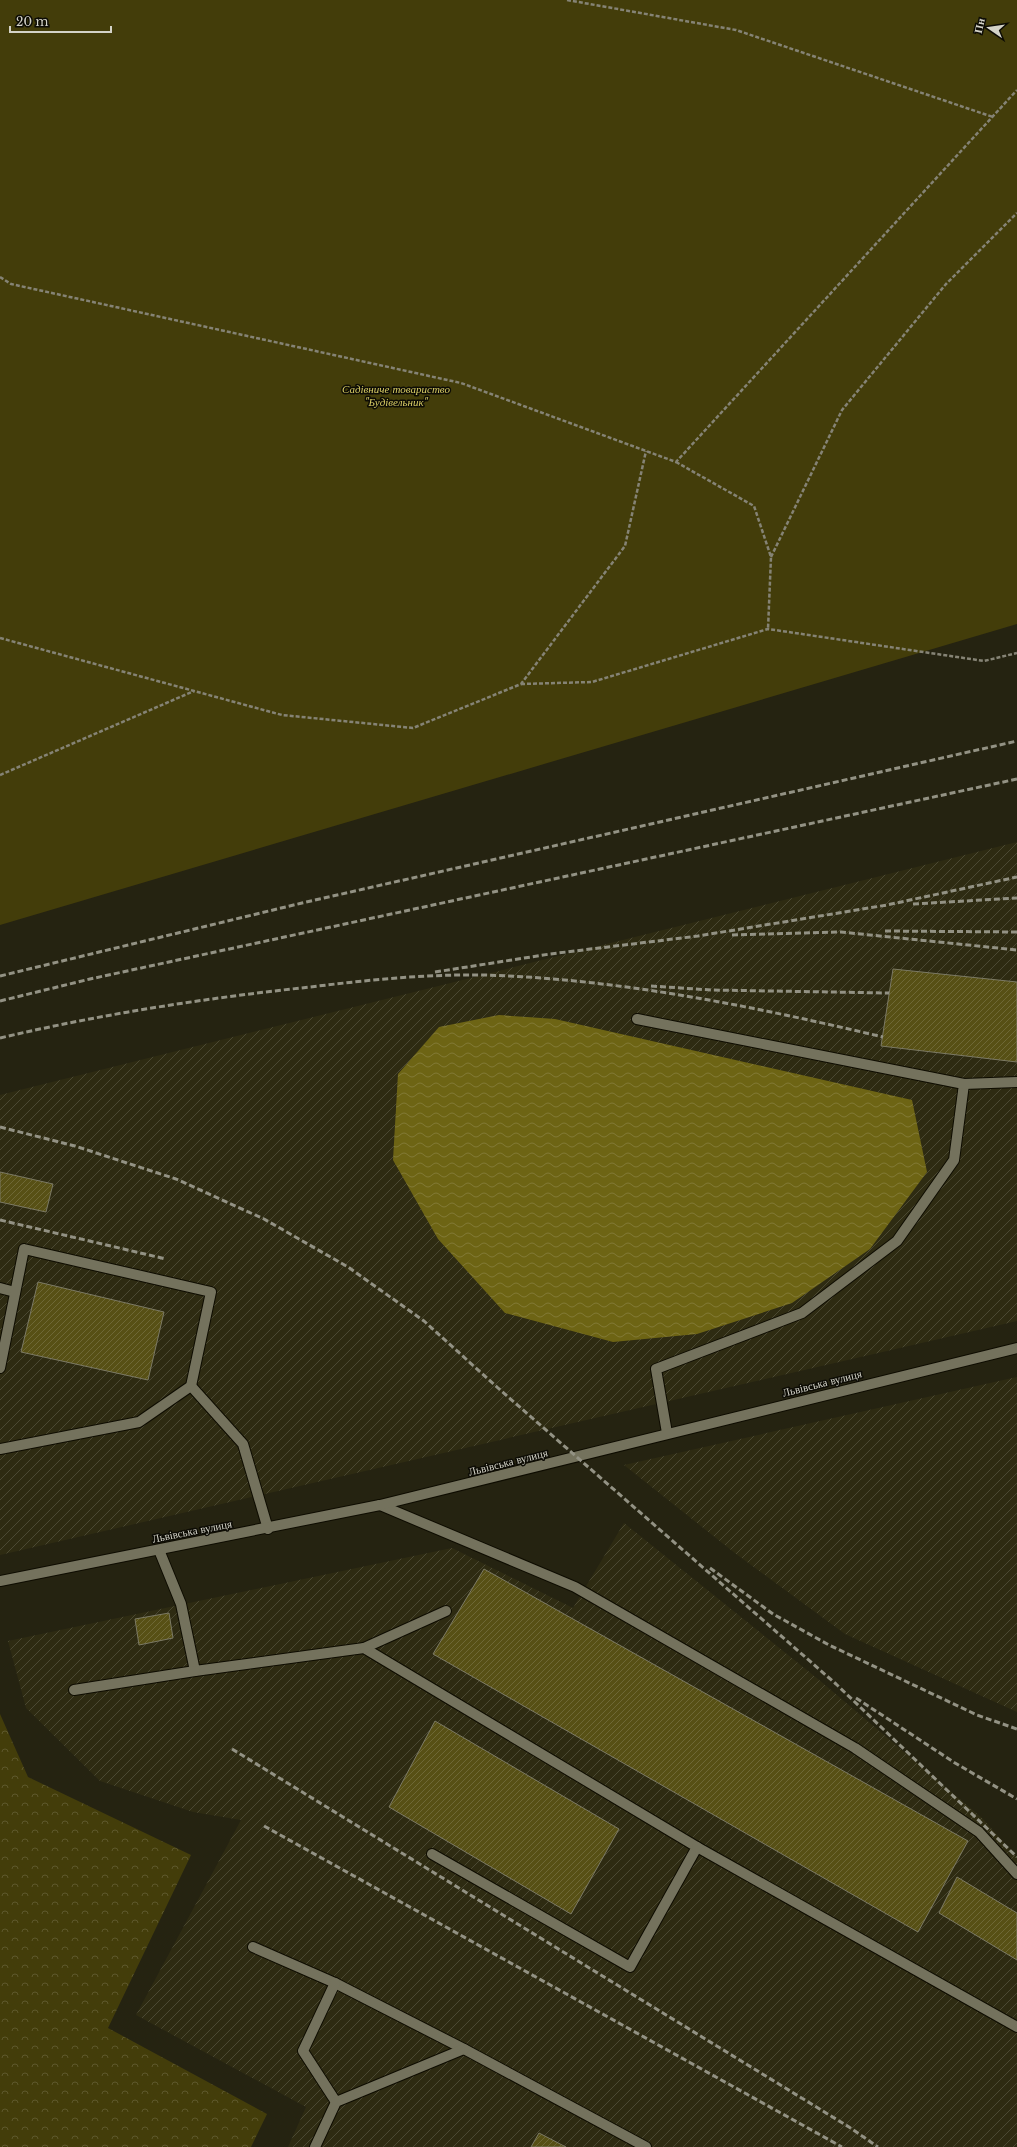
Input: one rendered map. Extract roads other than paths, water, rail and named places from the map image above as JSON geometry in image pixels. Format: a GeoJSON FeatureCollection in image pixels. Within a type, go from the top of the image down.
{"type":"FeatureCollection","features":[{"type":"Feature","properties":{"kind":"street"},"geometry":{"type":"LineString","coordinates":[[638,1019],[964,1084],[1017,1082]]}},
{"type":"Feature","properties":{"kind":"street"},"geometry":{"type":"LineString","coordinates":[[667,1433],[656,1369],[802,1313],[897,1241],[954,1160],[964,1084]]}},
{"type":"Feature","properties":{"kind":"street"},"geometry":{"type":"LineString","coordinates":[[0,1368],[24,1250],[211,1292],[191,1386],[139,1422],[0,1449]]}},
{"type":"Feature","properties":{"kind":"street"},"geometry":{"type":"LineString","coordinates":[[0,1288],[15,1292]]}},
{"type":"Feature","properties":{"kind":"street","name":"Львівська вулиця"},"geometry":{"type":"LineString","coordinates":[[0,1581],[268,1529],[380,1505],[667,1433],[1017,1348]]}},
{"type":"Feature","properties":{"kind":"street"},"geometry":{"type":"LineString","coordinates":[[191,1386],[244,1444],[268,1529]]}},
{"type":"Feature","properties":{"kind":"street"},"geometry":{"type":"LineString","coordinates":[[380,1505],[575,1587],[855,1748],[979,1832],[1017,1874]]}},
{"type":"Feature","properties":{"kind":"street"},"geometry":{"type":"LineString","coordinates":[[159,1550],[181,1604],[195,1671]]}},
{"type":"Feature","properties":{"kind":"street"},"geometry":{"type":"LineString","coordinates":[[74,1690],[195,1671],[364,1648],[446,1611]]}},
{"type":"Feature","properties":{"kind":"street"},"geometry":{"type":"LineString","coordinates":[[364,1648],[697,1847],[1017,2027]]}},
{"type":"Feature","properties":{"kind":"street"},"geometry":{"type":"LineString","coordinates":[[432,1854],[630,1967],[697,1847]]}},
{"type":"Feature","properties":{"kind":"street"},"geometry":{"type":"LineString","coordinates":[[254,1947],[335,1983],[464,2049],[646,2147]]}},
{"type":"Feature","properties":{"kind":"street"},"geometry":{"type":"LineString","coordinates":[[335,1983],[302,2051],[336,2102]]}},
{"type":"Feature","properties":{"kind":"street"},"geometry":{"type":"LineString","coordinates":[[316,2147],[336,2102],[464,2049]]}},
{"type":"Feature","properties":{"kind":"water"},"geometry":{"type":"Polygon","coordinates":[[[499,1015],[555,1019],[912,1100],[927,1172],[870,1249],[792,1303],[697,1334],[613,1342],[505,1313],[438,1239],[393,1160],[398,1074],[439,1027],[499,1015]]]}},
{"type":"Feature","properties":{"kind":"railway"},"geometry":{"type":"LineString","coordinates":[[0,976],[302,903],[1017,741]]}},
{"type":"Feature","properties":{"kind":"railway"},"geometry":{"type":"LineString","coordinates":[[0,1001],[90,979],[1017,779]]}},
{"type":"Feature","properties":{"kind":"railway"},"geometry":{"type":"LineString","coordinates":[[435,972],[550,954],[698,936],[887,905],[1017,877]]}},
{"type":"Feature","properties":{"kind":"railway"},"geometry":{"type":"LineString","coordinates":[[913,904],[1017,898]]}},
{"type":"Feature","properties":{"kind":"railway"},"geometry":{"type":"LineString","coordinates":[[885,931],[1017,932]]}},
{"type":"Feature","properties":{"kind":"railway"},"geometry":{"type":"LineString","coordinates":[[732,935],[841,932],[1017,950]]}},
{"type":"Feature","properties":{"kind":"railway"},"geometry":{"type":"LineString","coordinates":[[0,1038],[115,1014],[232,996],[375,980],[462,975],[535,978],[635,988],[735,1005],[883,1037]]}},
{"type":"Feature","properties":{"kind":"railway"},"geometry":{"type":"LineString","coordinates":[[651,986],[711,990],[889,993]]}},
{"type":"Feature","properties":{"kind":"railway"},"geometry":{"type":"LineString","coordinates":[[0,1127],[75,1146],[176,1179],[264,1219],[348,1267],[424,1321],[498,1388],[836,1684],[1017,1857]]}},
{"type":"Feature","properties":{"kind":"railway"},"geometry":{"type":"LineString","coordinates":[[0,1220],[166,1259]]}},
{"type":"Feature","properties":{"kind":"railway"},"geometry":{"type":"LineString","coordinates":[[710,1568],[773,1614],[829,1645],[977,1715],[1017,1729]]}},
{"type":"Feature","properties":{"kind":"railway"},"geometry":{"type":"LineString","coordinates":[[856,1698],[955,1763],[1017,1799]]}},
{"type":"Feature","properties":{"kind":"railway"},"geometry":{"type":"LineString","coordinates":[[232,1749],[849,2127],[878,2147]]}},
{"type":"Feature","properties":{"kind":"railway"},"geometry":{"type":"LineString","coordinates":[[264,1826],[842,2147]]}},
{"type":"Feature","properties":{"kind":"park label","name":"Садівниче товариство \"Будівельник\""},"geometry":{"type":"Point","coordinates":[396,395]}}]}
